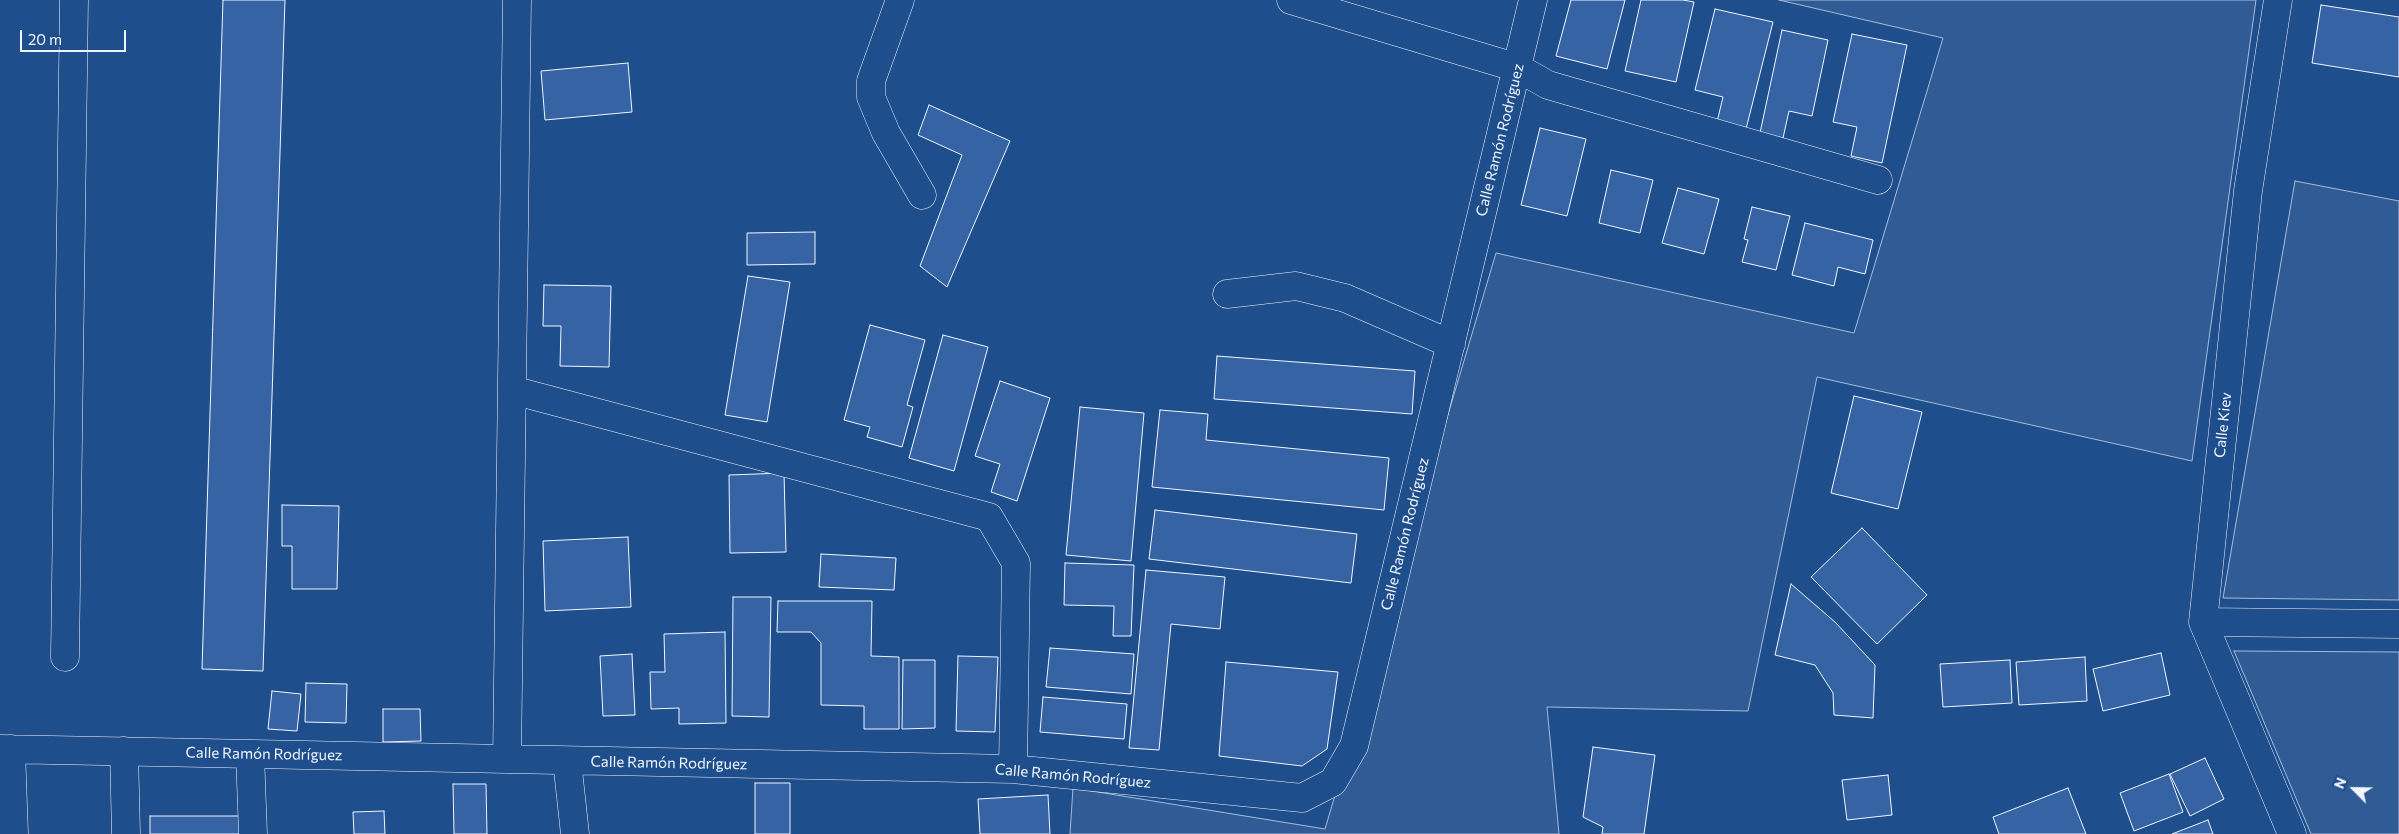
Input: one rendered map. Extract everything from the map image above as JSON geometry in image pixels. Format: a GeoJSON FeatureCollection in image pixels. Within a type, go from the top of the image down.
{"type":"FeatureCollection","features":[{"type":"Feature","properties":{"kind":"street"},"geometry":{"type":"LineString","coordinates":[[65,657],[74,0]]}},
{"type":"Feature","properties":{"kind":"street"},"geometry":{"type":"LineString","coordinates":[[507,759],[517,0]]}},
{"type":"Feature","properties":{"kind":"street"},"geometry":{"type":"LineString","coordinates":[[900,0],[871,81],[871,97],[886,133],[922,195]]}},
{"type":"Feature","properties":{"kind":"street"},"geometry":{"type":"LineString","coordinates":[[1290,0],[1518,68],[1548,85],[1878,180]]}},
{"type":"Feature","properties":{"kind":"street","name":"Calle Ramón Rodríguez"},"geometry":{"type":"LineString","coordinates":[[6,749],[1013,769],[1302,798],[1333,782],[1354,746],[1533,0]]}},
{"type":"Feature","properties":{"kind":"street","name":"Calle Kiev"},"geometry":{"type":"LineString","coordinates":[[2278,0],[2248,191],[2202,622],[2292,834]]}},
{"type":"Feature","properties":{"kind":"street"},"geometry":{"type":"LineString","coordinates":[[1227,294],[1296,286],[1345,298],[1451,344]]}},
{"type":"Feature","properties":{"kind":"street"},"geometry":{"type":"LineString","coordinates":[[512,390],[989,517],[1016,563],[1013,769]]}},
{"type":"Feature","properties":{"kind":"street"},"geometry":{"type":"LineString","coordinates":[[2202,622],[2399,624]]}},
{"type":"Feature","properties":{"kind":"street"},"geometry":{"type":"LineString","coordinates":[[6,749],[14,834]]}},
{"type":"Feature","properties":{"kind":"street"},"geometry":{"type":"LineString","coordinates":[[124,751],[126,834]]}},
{"type":"Feature","properties":{"kind":"street"},"geometry":{"type":"LineString","coordinates":[[250,754],[253,834]]}},
{"type":"Feature","properties":{"kind":"street"},"geometry":{"type":"LineString","coordinates":[[567,760],[575,834]]}},
{"type":"Feature","properties":{"kind":"shaded area"},"geometry":{"type":"Polygon","coordinates":[[[1779,0],[2256,0],[2192,461],[1817,377],[1748,711],[1547,707],[1559,834],[1070,834],[1073,788],[1325,829],[1496,253],[1854,333],[1943,38],[1779,0]]]}},
{"type":"Feature","properties":{"kind":"shaded area"},"geometry":{"type":"Polygon","coordinates":[[[2295,181],[2399,201],[2399,600],[2223,598],[2295,181]]]}},
{"type":"Feature","properties":{"kind":"shaded area"},"geometry":{"type":"Polygon","coordinates":[[[2234,651],[2399,652],[2399,834],[2311,834],[2234,651]]]}},
{"type":"Feature","properties":{"kind":"building"},"geometry":{"type":"Polygon","coordinates":[[[223,0],[285,0],[263,671],[202,669],[223,0]]]}},
{"type":"Feature","properties":{"kind":"building"},"geometry":{"type":"Polygon","coordinates":[[[1571,0],[1625,0],[1607,69],[1556,56],[1571,0]]]}},
{"type":"Feature","properties":{"kind":"building"},"geometry":{"type":"Polygon","coordinates":[[[1641,0],[1683,0],[1694,2],[1676,82],[1625,71],[1641,0]]]}},
{"type":"Feature","properties":{"kind":"building"},"geometry":{"type":"Polygon","coordinates":[[[2321,5],[2399,17],[2399,77],[2312,63],[2321,5]]]}},
{"type":"Feature","properties":{"kind":"building"},"geometry":{"type":"Polygon","coordinates":[[[1715,9],[1773,22],[1746,129],[1717,122],[1723,97],[1695,90],[1715,9]]]}},
{"type":"Feature","properties":{"kind":"building"},"geometry":{"type":"Polygon","coordinates":[[[1782,30],[1828,40],[1812,116],[1789,111],[1783,138],[1760,133],[1782,30]]]}},
{"type":"Feature","properties":{"kind":"building"},"geometry":{"type":"Polygon","coordinates":[[[1852,34],[1907,45],[1882,163],[1851,156],[1857,127],[1833,122],[1852,34]]]}},
{"type":"Feature","properties":{"kind":"building"},"geometry":{"type":"Polygon","coordinates":[[[628,63],[632,112],[545,120],[541,71],[628,63]]]}},
{"type":"Feature","properties":{"kind":"building"},"geometry":{"type":"Polygon","coordinates":[[[929,105],[1010,141],[947,287],[920,266],[962,155],[918,135],[929,105]]]}},
{"type":"Feature","properties":{"kind":"building"},"geometry":{"type":"Polygon","coordinates":[[[1540,128],[1586,139],[1567,216],[1521,205],[1540,128]]]}},
{"type":"Feature","properties":{"kind":"building"},"geometry":{"type":"Polygon","coordinates":[[[1611,170],[1653,180],[1640,233],[1599,223],[1611,170]]]}},
{"type":"Feature","properties":{"kind":"building"},"geometry":{"type":"Polygon","coordinates":[[[1678,188],[1719,199],[1704,254],[1662,243],[1678,188]]]}},
{"type":"Feature","properties":{"kind":"building"},"geometry":{"type":"Polygon","coordinates":[[[1752,207],[1790,216],[1776,270],[1742,262],[1748,240],[1744,239],[1752,207]]]}},
{"type":"Feature","properties":{"kind":"building"},"geometry":{"type":"Polygon","coordinates":[[[1805,223],[1873,240],[1865,274],[1838,267],[1834,286],[1792,275],[1805,223]]]}},
{"type":"Feature","properties":{"kind":"building"},"geometry":{"type":"Polygon","coordinates":[[[815,232],[815,264],[747,265],[747,233],[815,232]]]}},
{"type":"Feature","properties":{"kind":"building"},"geometry":{"type":"Polygon","coordinates":[[[748,276],[790,282],[767,422],[725,415],[748,276]]]}},
{"type":"Feature","properties":{"kind":"building"},"geometry":{"type":"Polygon","coordinates":[[[544,285],[611,286],[609,367],[560,366],[561,326],[543,326],[544,285]]]}},
{"type":"Feature","properties":{"kind":"building"},"geometry":{"type":"Polygon","coordinates":[[[870,325],[925,340],[907,405],[913,407],[902,447],[867,437],[870,427],[844,420],[870,325]]]}},
{"type":"Feature","properties":{"kind":"building"},"geometry":{"type":"Polygon","coordinates":[[[943,335],[988,347],[954,471],[909,458],[943,335]]]}},
{"type":"Feature","properties":{"kind":"building"},"geometry":{"type":"Polygon","coordinates":[[[1217,356],[1415,371],[1412,414],[1214,399],[1217,356]]]}},
{"type":"Feature","properties":{"kind":"building"},"geometry":{"type":"Polygon","coordinates":[[[1000,381],[1050,398],[1017,501],[991,492],[1000,464],[975,456],[1000,381]]]}},
{"type":"Feature","properties":{"kind":"building"},"geometry":{"type":"Polygon","coordinates":[[[1854,396],[1922,412],[1898,509],[1831,493],[1854,396]]]}},
{"type":"Feature","properties":{"kind":"building"},"geometry":{"type":"Polygon","coordinates":[[[1080,407],[1144,413],[1131,561],[1066,555],[1080,407]]]}},
{"type":"Feature","properties":{"kind":"building"},"geometry":{"type":"Polygon","coordinates":[[[1160,410],[1208,414],[1206,440],[1389,458],[1384,510],[1152,487],[1160,410]]]}},
{"type":"Feature","properties":{"kind":"building"},"geometry":{"type":"Polygon","coordinates":[[[784,473],[786,552],[730,553],[729,475],[784,473]]]}},
{"type":"Feature","properties":{"kind":"building"},"geometry":{"type":"Polygon","coordinates":[[[282,505],[339,506],[337,589],[292,589],[292,546],[282,546],[282,505]]]}},
{"type":"Feature","properties":{"kind":"building"},"geometry":{"type":"Polygon","coordinates":[[[1155,510],[1357,534],[1351,583],[1149,559],[1155,510]]]}},
{"type":"Feature","properties":{"kind":"building"},"geometry":{"type":"Polygon","coordinates":[[[1862,528],[1927,595],[1877,644],[1811,577],[1862,528]]]}},
{"type":"Feature","properties":{"kind":"building"},"geometry":{"type":"Polygon","coordinates":[[[628,537],[631,607],[545,611],[543,541],[628,537]]]}},
{"type":"Feature","properties":{"kind":"building"},"geometry":{"type":"Polygon","coordinates":[[[821,554],[896,558],[894,590],[819,587],[821,554]]]}},
{"type":"Feature","properties":{"kind":"building"},"geometry":{"type":"Polygon","coordinates":[[[1065,563],[1134,565],[1131,636],[1113,636],[1114,606],[1064,605],[1065,563]]]}},
{"type":"Feature","properties":{"kind":"building"},"geometry":{"type":"Polygon","coordinates":[[[1146,570],[1225,577],[1220,629],[1171,624],[1159,750],[1129,748],[1146,570]]]}},
{"type":"Feature","properties":{"kind":"building"},"geometry":{"type":"Polygon","coordinates":[[[1791,584],[1835,622],[1875,665],[1873,718],[1834,715],[1833,693],[1815,665],[1775,655],[1791,584]]]}},
{"type":"Feature","properties":{"kind":"building"},"geometry":{"type":"Polygon","coordinates":[[[733,597],[771,597],[769,717],[732,716],[733,597]]]}},
{"type":"Feature","properties":{"kind":"building"},"geometry":{"type":"Polygon","coordinates":[[[778,601],[872,601],[871,656],[899,657],[899,729],[864,729],[864,706],[821,705],[821,643],[811,632],[777,632],[778,601]]]}},
{"type":"Feature","properties":{"kind":"building"},"geometry":{"type":"Polygon","coordinates":[[[725,632],[726,723],[679,724],[679,708],[651,709],[650,672],[665,672],[664,634],[725,632]]]}},
{"type":"Feature","properties":{"kind":"building"},"geometry":{"type":"Polygon","coordinates":[[[1050,648],[1134,654],[1131,694],[1046,687],[1050,648]]]}},
{"type":"Feature","properties":{"kind":"building"},"geometry":{"type":"Polygon","coordinates":[[[2161,653],[2170,695],[2103,711],[2093,669],[2161,653]]]}},
{"type":"Feature","properties":{"kind":"building"},"geometry":{"type":"Polygon","coordinates":[[[632,654],[635,715],[603,716],[600,656],[632,654]]]}},
{"type":"Feature","properties":{"kind":"building"},"geometry":{"type":"Polygon","coordinates":[[[958,656],[998,657],[995,732],[956,731],[958,656]]]}},
{"type":"Feature","properties":{"kind":"building"},"geometry":{"type":"Polygon","coordinates":[[[2085,657],[2087,701],[2019,705],[2016,662],[2085,657]]]}},
{"type":"Feature","properties":{"kind":"building"},"geometry":{"type":"Polygon","coordinates":[[[903,660],[935,660],[935,728],[902,729],[903,660]]]}},
{"type":"Feature","properties":{"kind":"building"},"geometry":{"type":"Polygon","coordinates":[[[2010,660],[2012,703],[1943,707],[1940,664],[2010,660]]]}},
{"type":"Feature","properties":{"kind":"building"},"geometry":{"type":"Polygon","coordinates":[[[1226,662],[1338,672],[1327,749],[1302,766],[1219,756],[1226,662]]]}},
{"type":"Feature","properties":{"kind":"building"},"geometry":{"type":"Polygon","coordinates":[[[306,683],[347,684],[346,723],[305,722],[306,683]]]}},
{"type":"Feature","properties":{"kind":"building"},"geometry":{"type":"Polygon","coordinates":[[[272,691],[301,694],[297,731],[268,729],[272,691]]]}},
{"type":"Feature","properties":{"kind":"building"},"geometry":{"type":"Polygon","coordinates":[[[1043,697],[1127,704],[1124,739],[1040,732],[1043,697]]]}},
{"type":"Feature","properties":{"kind":"building"},"geometry":{"type":"Polygon","coordinates":[[[383,709],[420,709],[421,741],[383,742],[383,709]]]}},
{"type":"Feature","properties":{"kind":"building"},"geometry":{"type":"Polygon","coordinates":[[[1593,747],[1655,755],[1644,834],[1602,834],[1603,827],[1583,817],[1593,747]]]}},
{"type":"Feature","properties":{"kind":"building"},"geometry":{"type":"Polygon","coordinates":[[[2205,758],[2224,799],[2190,816],[2170,774],[2205,758]]]}},
{"type":"Feature","properties":{"kind":"building"},"geometry":{"type":"Polygon","coordinates":[[[2169,774],[2183,812],[2134,831],[2120,793],[2169,774]]]}},
{"type":"Feature","properties":{"kind":"building"},"geometry":{"type":"Polygon","coordinates":[[[1888,775],[1892,815],[1847,820],[1842,780],[1888,775]]]}},
{"type":"Feature","properties":{"kind":"building"},"geometry":{"type":"Polygon","coordinates":[[[755,783],[790,783],[790,834],[755,834],[755,783]]]}},
{"type":"Feature","properties":{"kind":"building"},"geometry":{"type":"Polygon","coordinates":[[[453,784],[486,784],[487,834],[454,834],[453,784]]]}},
{"type":"Feature","properties":{"kind":"building"},"geometry":{"type":"Polygon","coordinates":[[[2068,788],[2086,834],[1999,834],[1993,817],[2068,788]]]}},
{"type":"Feature","properties":{"kind":"building"},"geometry":{"type":"Polygon","coordinates":[[[1048,795],[1050,834],[980,834],[978,799],[1048,795]]]}},
{"type":"Feature","properties":{"kind":"building"},"geometry":{"type":"Polygon","coordinates":[[[384,811],[385,834],[354,834],[353,812],[384,811]]]}},
{"type":"Feature","properties":{"kind":"building"},"geometry":{"type":"Polygon","coordinates":[[[150,816],[240,816],[240,834],[150,834],[150,816]]]}},
{"type":"Feature","properties":{"kind":"building"},"geometry":{"type":"Polygon","coordinates":[[[2208,820],[2213,834],[2172,834],[2208,820]]]}}]}
